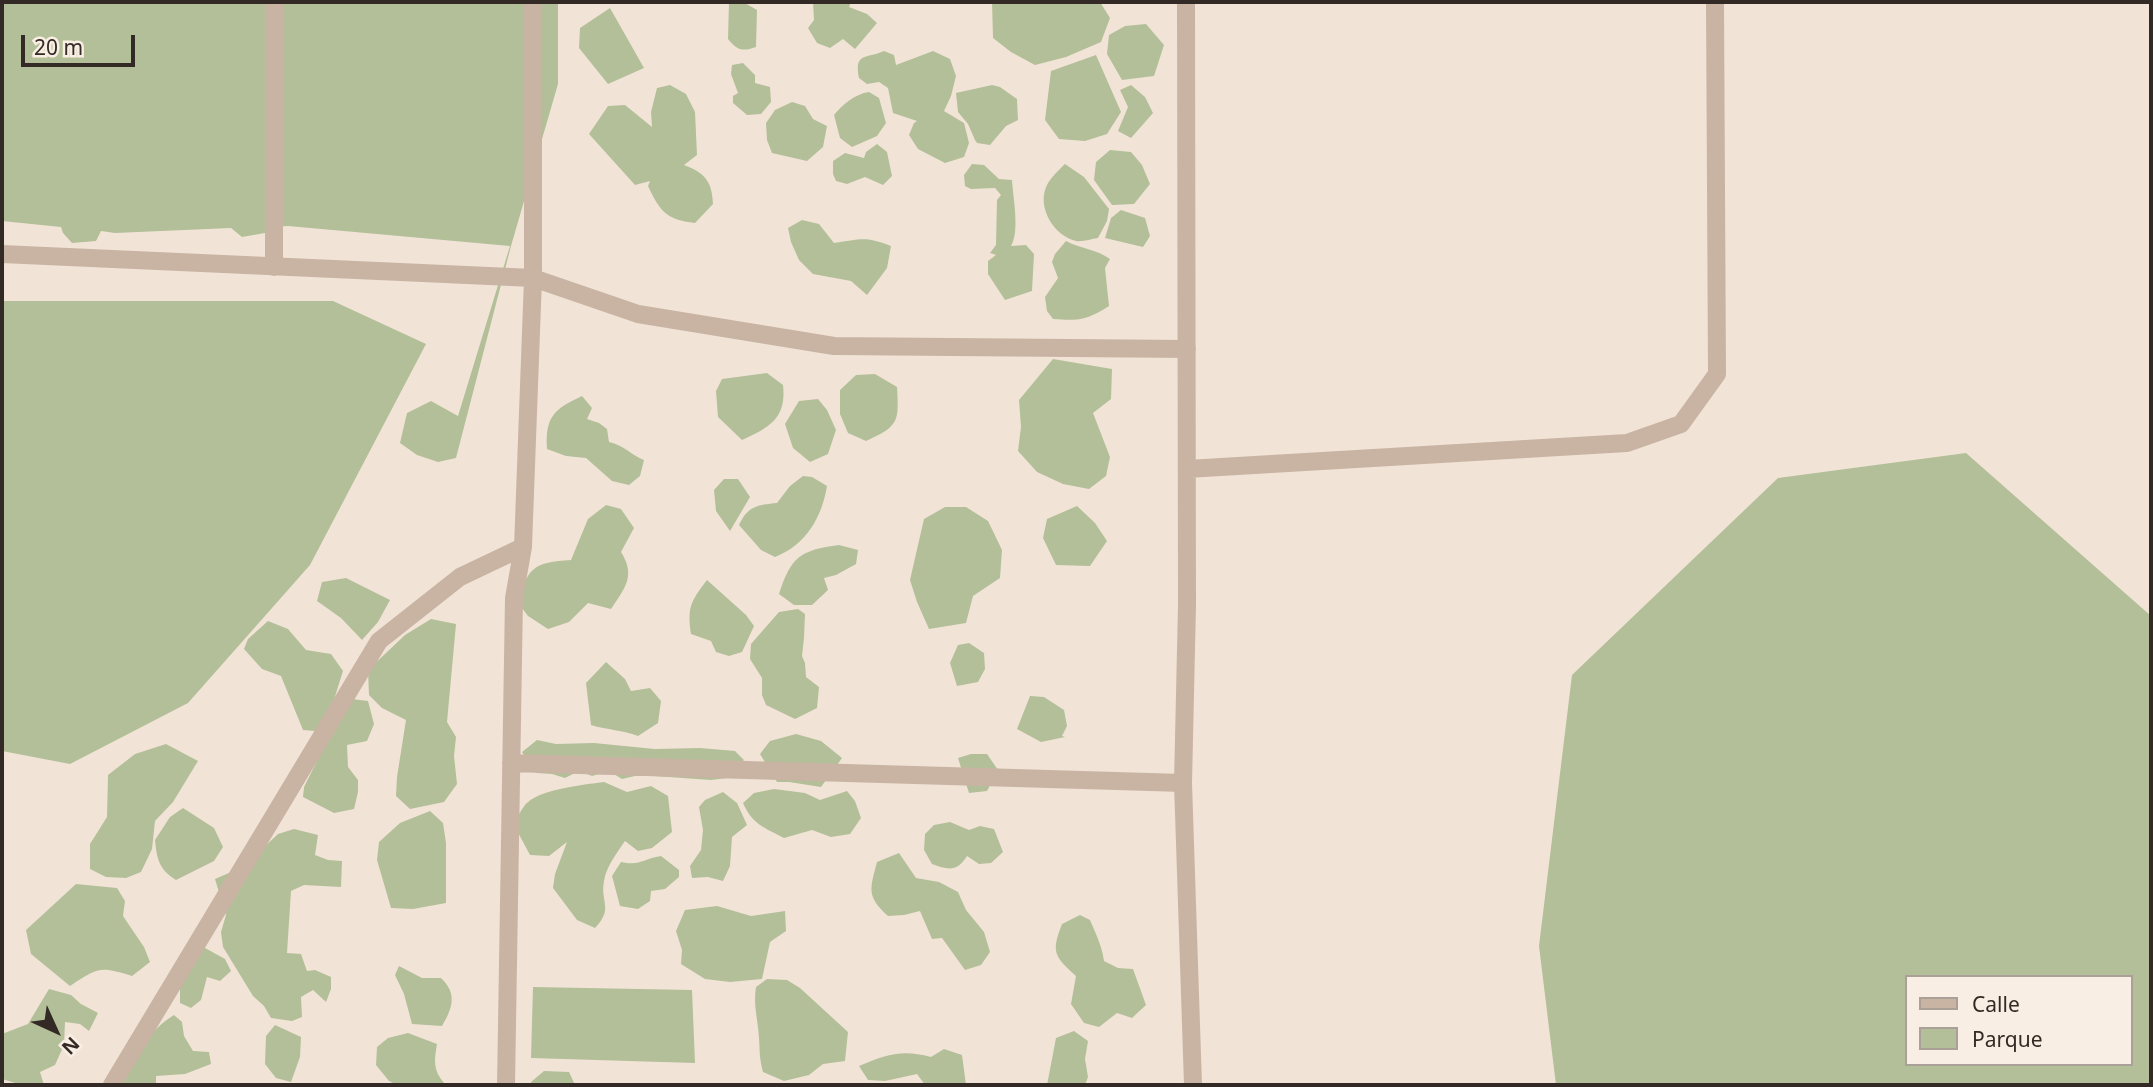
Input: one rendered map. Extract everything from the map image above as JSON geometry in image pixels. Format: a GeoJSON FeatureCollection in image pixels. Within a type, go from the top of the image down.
{"type":"FeatureCollection","features":[{"type":"Feature","properties":{"kind":"street"},"geometry":{"type":"LineString","coordinates":[[274,2],[274,267]]}},
{"type":"Feature","properties":{"kind":"street"},"geometry":{"type":"LineString","coordinates":[[506,1085],[514,598],[523,547],[533,278],[533,2]]}},
{"type":"Feature","properties":{"kind":"street"},"geometry":{"type":"LineString","coordinates":[[1186,2],[1187,605],[1183,783],[1193,1085]]}},
{"type":"Feature","properties":{"kind":"street"},"geometry":{"type":"LineString","coordinates":[[1186,469],[1627,443],[1681,424],[1717,374],[1715,2]]}},
{"type":"Feature","properties":{"kind":"street"},"geometry":{"type":"LineString","coordinates":[[2,254],[533,278],[638,314],[834,346],[1187,349]]}},
{"type":"Feature","properties":{"kind":"street"},"geometry":{"type":"LineString","coordinates":[[112,1085],[379,641],[460,577],[523,547]]}},
{"type":"Feature","properties":{"kind":"street"},"geometry":{"type":"LineString","coordinates":[[511,763],[1183,783]]}},
{"type":"Feature","properties":{"kind":"green space"},"geometry":{"type":"Polygon","coordinates":[[[2,2],[558,2],[558,84],[511,246],[456,458],[438,462],[417,455],[400,443],[407,413],[431,401],[458,416],[510,246],[288,226],[267,227],[265,233],[242,237],[231,228],[115,233],[101,231],[96,241],[72,243],[61,227],[2,221],[2,2]]]}},
{"type":"Feature","properties":{"kind":"green space"},"geometry":{"type":"Polygon","coordinates":[[[729,2],[743,2],[757,10],[756,47],[740,49],[728,39],[729,2]]]}},
{"type":"Feature","properties":{"kind":"green space"},"geometry":{"type":"Polygon","coordinates":[[[813,2],[851,2],[849,7],[867,14],[877,23],[855,49],[843,39],[830,48],[817,43],[808,28],[814,20],[813,2]]]}},
{"type":"Feature","properties":{"kind":"green space"},"geometry":{"type":"Polygon","coordinates":[[[992,2],[1100,2],[1110,18],[1101,42],[1066,57],[1035,65],[993,38],[992,2]]]}},
{"type":"Feature","properties":{"kind":"green space"},"geometry":{"type":"Polygon","coordinates":[[[610,8],[644,68],[608,84],[579,48],[580,28],[610,8]]]}},
{"type":"Feature","properties":{"kind":"green space"},"geometry":{"type":"Polygon","coordinates":[[[1146,24],[1164,45],[1154,76],[1122,80],[1107,54],[1109,35],[1125,26],[1146,24]]]}},
{"type":"Feature","properties":{"kind":"green space"},"geometry":{"type":"Polygon","coordinates":[[[884,51],[894,55],[896,65],[933,51],[950,59],[956,76],[944,111],[964,123],[969,143],[964,157],[945,163],[918,149],[909,135],[917,121],[893,113],[888,88],[879,82],[867,84],[859,78],[860,60],[884,51]]]}},
{"type":"Feature","properties":{"kind":"green space"},"geometry":{"type":"Polygon","coordinates":[[[1096,55],[1121,112],[1107,134],[1085,141],[1059,139],[1045,120],[1051,71],[1096,55]]]}},
{"type":"Feature","properties":{"kind":"green space"},"geometry":{"type":"Polygon","coordinates":[[[743,63],[755,75],[755,83],[770,87],[771,102],[761,114],[747,115],[733,103],[733,96],[738,93],[731,74],[732,65],[743,63]]]}},
{"type":"Feature","properties":{"kind":"green space"},"geometry":{"type":"Polygon","coordinates":[[[670,85],[686,94],[695,112],[697,155],[684,165],[706,179],[712,196],[713,204],[695,223],[665,213],[648,186],[650,181],[635,185],[589,134],[608,106],[625,105],[652,127],[651,112],[657,88],[670,85]]]}},
{"type":"Feature","properties":{"kind":"green space"},"geometry":{"type":"Polygon","coordinates":[[[992,85],[1000,87],[1017,99],[1018,120],[1006,126],[990,145],[977,143],[975,140],[968,124],[958,112],[956,93],[992,85]]]}},
{"type":"Feature","properties":{"kind":"green space"},"geometry":{"type":"Polygon","coordinates":[[[1131,85],[1145,97],[1153,113],[1131,138],[1118,131],[1128,107],[1120,90],[1131,85]]]}},
{"type":"Feature","properties":{"kind":"green space"},"geometry":{"type":"Polygon","coordinates":[[[869,92],[879,98],[886,123],[877,136],[852,147],[840,138],[834,115],[850,100],[869,92]]]}},
{"type":"Feature","properties":{"kind":"green space"},"geometry":{"type":"Polygon","coordinates":[[[792,102],[805,106],[813,119],[827,126],[823,147],[807,161],[772,153],[767,140],[766,123],[775,110],[792,102]]]}},
{"type":"Feature","properties":{"kind":"green space"},"geometry":{"type":"Polygon","coordinates":[[[877,144],[887,152],[892,176],[883,185],[865,177],[847,184],[836,181],[833,161],[845,153],[864,158],[866,152],[877,144]]]}},
{"type":"Feature","properties":{"kind":"green space"},"geometry":{"type":"Polygon","coordinates":[[[1110,150],[1131,152],[1142,165],[1150,184],[1134,204],[1112,205],[1094,180],[1096,162],[1110,150]]]}},
{"type":"Feature","properties":{"kind":"green space"},"geometry":{"type":"Polygon","coordinates":[[[972,164],[984,165],[999,179],[1012,180],[1016,223],[1011,246],[1026,245],[1034,254],[1032,291],[1005,300],[988,274],[988,261],[996,255],[990,253],[996,245],[997,200],[1001,195],[995,188],[971,189],[965,186],[964,175],[972,164]]]}},
{"type":"Feature","properties":{"kind":"green space"},"geometry":{"type":"Polygon","coordinates":[[[1065,164],[1084,177],[1109,209],[1107,221],[1098,238],[1076,241],[1068,238],[1054,227],[1049,219],[1044,194],[1051,179],[1065,164]]]}},
{"type":"Feature","properties":{"kind":"green space"},"geometry":{"type":"Polygon","coordinates":[[[1121,210],[1145,218],[1150,236],[1143,247],[1105,238],[1111,218],[1121,210]]]}},
{"type":"Feature","properties":{"kind":"green space"},"geometry":{"type":"Polygon","coordinates":[[[802,220],[819,224],[834,243],[863,239],[891,246],[887,268],[867,295],[851,281],[813,274],[799,260],[788,228],[802,220]]]}},
{"type":"Feature","properties":{"kind":"green space"},"geometry":{"type":"Polygon","coordinates":[[[1066,241],[1110,259],[1105,268],[1109,306],[1095,314],[1070,320],[1053,319],[1047,311],[1045,297],[1058,278],[1052,262],[1055,254],[1066,241]]]}},
{"type":"Feature","properties":{"kind":"green space"},"geometry":{"type":"Polygon","coordinates":[[[2,301],[333,301],[426,344],[310,565],[188,703],[70,764],[2,751],[2,301]]]}},
{"type":"Feature","properties":{"kind":"green space"},"geometry":{"type":"Polygon","coordinates":[[[1053,359],[1112,369],[1111,399],[1093,413],[1110,457],[1106,476],[1089,489],[1063,484],[1037,472],[1018,451],[1021,427],[1019,400],[1053,359]]]}},
{"type":"Feature","properties":{"kind":"green space"},"geometry":{"type":"Polygon","coordinates":[[[767,373],[783,385],[782,406],[779,414],[768,426],[742,440],[718,417],[716,391],[722,379],[767,373]]]}},
{"type":"Feature","properties":{"kind":"green space"},"geometry":{"type":"Polygon","coordinates":[[[875,374],[897,387],[897,416],[891,427],[866,441],[848,433],[840,414],[840,390],[856,375],[875,374]]]}},
{"type":"Feature","properties":{"kind":"green space"},"geometry":{"type":"Polygon","coordinates":[[[582,396],[592,408],[587,419],[607,429],[609,442],[644,460],[640,476],[629,485],[612,481],[586,458],[566,456],[547,449],[548,429],[553,415],[564,405],[582,396]]]}},
{"type":"Feature","properties":{"kind":"green space"},"geometry":{"type":"Polygon","coordinates":[[[818,399],[827,410],[836,430],[828,454],[810,462],[793,448],[785,424],[799,401],[818,399]]]}},
{"type":"Feature","properties":{"kind":"green space"},"geometry":{"type":"Polygon","coordinates":[[[1966,453],[2151,616],[2151,1085],[1556,1085],[1539,946],[1572,675],[1778,478],[1966,453]]]}},
{"type":"Feature","properties":{"kind":"green space"},"geometry":{"type":"Polygon","coordinates":[[[803,476],[812,477],[827,486],[825,497],[811,529],[796,545],[775,557],[761,550],[739,525],[754,508],[777,503],[790,486],[803,476]]]}},
{"type":"Feature","properties":{"kind":"green space"},"geometry":{"type":"Polygon","coordinates":[[[724,479],[738,479],[750,497],[730,531],[716,511],[714,490],[724,479]]]}},
{"type":"Feature","properties":{"kind":"green space"},"geometry":{"type":"Polygon","coordinates":[[[606,505],[621,509],[634,528],[621,552],[628,568],[627,582],[611,609],[588,603],[569,622],[548,629],[528,616],[519,604],[525,582],[540,565],[571,560],[588,519],[606,505]]]}},
{"type":"Feature","properties":{"kind":"green space"},"geometry":{"type":"Polygon","coordinates":[[[1077,506],[1095,523],[1107,541],[1090,566],[1056,565],[1043,538],[1047,519],[1077,506]]]}},
{"type":"Feature","properties":{"kind":"green space"},"geometry":{"type":"Polygon","coordinates":[[[945,507],[966,507],[988,521],[1002,550],[1000,578],[973,596],[966,623],[929,629],[910,580],[924,519],[945,507]]]}},
{"type":"Feature","properties":{"kind":"green space"},"geometry":{"type":"Polygon","coordinates":[[[839,545],[858,550],[856,564],[824,578],[828,590],[812,605],[794,605],[779,594],[788,571],[799,558],[815,550],[839,545]]]}},
{"type":"Feature","properties":{"kind":"green space"},"geometry":{"type":"Polygon","coordinates":[[[346,578],[390,600],[378,622],[362,640],[341,618],[317,601],[322,582],[346,578]]]}},
{"type":"Feature","properties":{"kind":"green space"},"geometry":{"type":"Polygon","coordinates":[[[707,580],[746,615],[754,626],[742,652],[729,656],[716,652],[711,641],[691,634],[692,605],[707,580]]]}},
{"type":"Feature","properties":{"kind":"green space"},"geometry":{"type":"Polygon","coordinates":[[[798,609],[805,614],[802,656],[806,677],[819,687],[817,708],[795,719],[766,705],[762,695],[762,678],[750,659],[751,644],[779,612],[798,609]]]}},
{"type":"Feature","properties":{"kind":"green space"},"geometry":{"type":"Polygon","coordinates":[[[431,619],[456,624],[447,722],[456,737],[454,756],[457,784],[444,802],[410,809],[396,796],[406,720],[382,708],[369,695],[368,670],[405,635],[431,619]]]}},
{"type":"Feature","properties":{"kind":"green space"},"geometry":{"type":"Polygon","coordinates":[[[268,621],[288,629],[306,650],[331,654],[343,671],[332,706],[352,699],[368,701],[374,724],[367,741],[347,745],[348,767],[358,780],[354,809],[334,813],[303,797],[304,787],[316,763],[322,726],[315,731],[303,730],[281,676],[262,669],[244,649],[248,639],[268,621]]]}},
{"type":"Feature","properties":{"kind":"green space"},"geometry":{"type":"Polygon","coordinates":[[[969,643],[984,653],[985,669],[978,682],[957,686],[950,663],[958,645],[969,643]]]}},
{"type":"Feature","properties":{"kind":"green space"},"geometry":{"type":"Polygon","coordinates":[[[606,662],[625,679],[631,691],[650,688],[661,701],[658,723],[638,736],[591,725],[586,683],[606,662]]]}},
{"type":"Feature","properties":{"kind":"green space"},"geometry":{"type":"Polygon","coordinates":[[[1030,696],[1044,697],[1064,710],[1067,726],[1062,736],[1065,737],[1041,742],[1017,729],[1030,696]]]}},
{"type":"Feature","properties":{"kind":"green space"},"geometry":{"type":"Polygon","coordinates":[[[796,734],[821,741],[842,758],[821,787],[777,782],[760,754],[770,741],[796,734]]]}},
{"type":"Feature","properties":{"kind":"green space"},"geometry":{"type":"Polygon","coordinates":[[[537,740],[556,744],[594,743],[655,749],[700,748],[735,751],[744,760],[727,778],[711,780],[654,776],[622,779],[609,771],[592,776],[579,771],[565,778],[536,773],[522,752],[537,740]]]}},
{"type":"Feature","properties":{"kind":"green space"},"geometry":{"type":"Polygon","coordinates":[[[166,744],[198,761],[173,802],[155,821],[152,849],[141,872],[126,878],[106,877],[90,869],[90,844],[107,817],[108,775],[135,754],[166,744]]]}},
{"type":"Feature","properties":{"kind":"green space"},"geometry":{"type":"Polygon","coordinates":[[[971,754],[987,754],[998,770],[987,791],[969,793],[958,758],[971,754]]]}},
{"type":"Feature","properties":{"kind":"green space"},"geometry":{"type":"Polygon","coordinates":[[[604,782],[627,792],[651,786],[668,796],[672,832],[652,848],[638,851],[625,841],[605,876],[605,910],[595,928],[577,920],[553,888],[555,874],[567,842],[549,856],[530,855],[514,825],[525,805],[540,795],[604,782]]]}},
{"type":"Feature","properties":{"kind":"green space"},"geometry":{"type":"Polygon","coordinates":[[[774,789],[805,793],[820,800],[847,791],[855,801],[861,818],[850,834],[831,837],[812,830],[784,838],[755,821],[743,803],[754,793],[774,789]]]}},
{"type":"Feature","properties":{"kind":"green space"},"geometry":{"type":"Polygon","coordinates":[[[723,792],[737,803],[747,825],[732,837],[730,866],[723,881],[708,877],[692,878],[690,866],[701,850],[703,830],[699,807],[705,800],[723,792]]]}},
{"type":"Feature","properties":{"kind":"green space"},"geometry":{"type":"Polygon","coordinates":[[[183,808],[214,828],[223,847],[214,861],[176,880],[160,863],[155,840],[170,817],[183,808]]]}},
{"type":"Feature","properties":{"kind":"green space"},"geometry":{"type":"Polygon","coordinates":[[[430,811],[443,823],[446,843],[446,903],[413,909],[391,908],[377,860],[379,842],[400,823],[430,811]]]}},
{"type":"Feature","properties":{"kind":"green space"},"geometry":{"type":"Polygon","coordinates":[[[950,822],[969,830],[980,826],[994,829],[1003,852],[991,863],[979,864],[967,856],[960,865],[952,868],[932,864],[924,850],[925,834],[934,825],[950,822]]]}},
{"type":"Feature","properties":{"kind":"green space"},"geometry":{"type":"Polygon","coordinates":[[[294,829],[318,835],[315,855],[342,861],[341,887],[304,885],[291,891],[287,953],[301,954],[307,971],[315,970],[331,977],[331,989],[326,1002],[313,990],[301,997],[302,1017],[292,1021],[271,1018],[264,1006],[253,996],[223,947],[221,932],[226,915],[215,879],[252,863],[278,834],[294,829]]]}},
{"type":"Feature","properties":{"kind":"green space"},"geometry":{"type":"Polygon","coordinates":[[[899,853],[916,878],[939,882],[958,892],[966,910],[984,932],[990,952],[981,965],[965,970],[942,938],[932,939],[920,911],[888,916],[876,903],[872,886],[877,862],[899,853]]]}},
{"type":"Feature","properties":{"kind":"green space"},"geometry":{"type":"Polygon","coordinates":[[[661,856],[679,870],[679,877],[665,889],[651,891],[650,901],[638,909],[620,906],[612,876],[621,862],[637,863],[661,856]]]}},
{"type":"Feature","properties":{"kind":"green space"},"geometry":{"type":"Polygon","coordinates":[[[76,884],[117,888],[125,901],[123,916],[144,947],[150,962],[132,976],[100,970],[70,986],[31,954],[26,930],[76,884]]]}},
{"type":"Feature","properties":{"kind":"green space"},"geometry":{"type":"Polygon","coordinates":[[[717,906],[751,916],[785,911],[786,931],[770,942],[762,979],[730,982],[705,979],[681,964],[682,950],[676,931],[685,910],[717,906]]]}},
{"type":"Feature","properties":{"kind":"green space"},"geometry":{"type":"Polygon","coordinates":[[[1080,915],[1090,920],[1104,961],[1118,968],[1133,969],[1146,1005],[1132,1018],[1117,1013],[1099,1027],[1084,1023],[1071,1004],[1076,976],[1059,958],[1056,941],[1062,924],[1080,915]]]}},
{"type":"Feature","properties":{"kind":"green space"},"geometry":{"type":"Polygon","coordinates":[[[190,946],[205,948],[225,959],[231,971],[220,981],[207,977],[201,1000],[191,1008],[180,1003],[180,988],[190,946]]]}},
{"type":"Feature","properties":{"kind":"green space"},"geometry":{"type":"Polygon","coordinates":[[[399,966],[422,978],[441,978],[446,984],[452,1002],[442,1026],[412,1024],[404,994],[395,975],[399,966]]]}},
{"type":"Feature","properties":{"kind":"green space"},"geometry":{"type":"Polygon","coordinates":[[[767,979],[787,980],[800,988],[848,1032],[845,1061],[823,1064],[809,1075],[784,1081],[763,1072],[755,994],[756,987],[767,979]]]}},
{"type":"Feature","properties":{"kind":"green space"},"geometry":{"type":"Polygon","coordinates":[[[533,987],[692,990],[695,1063],[531,1058],[533,987]]]}},
{"type":"Feature","properties":{"kind":"green space"},"geometry":{"type":"Polygon","coordinates":[[[49,989],[71,995],[98,1013],[89,1031],[80,1024],[65,1022],[64,1045],[55,1065],[40,1072],[44,1085],[22,1085],[2,1079],[2,1034],[28,1024],[49,989]]]}},
{"type":"Feature","properties":{"kind":"green space"},"geometry":{"type":"Polygon","coordinates":[[[174,1015],[182,1022],[184,1036],[193,1051],[209,1052],[211,1064],[185,1074],[156,1076],[156,1085],[120,1085],[149,1037],[174,1015]]]}},
{"type":"Feature","properties":{"kind":"green space"},"geometry":{"type":"Polygon","coordinates":[[[275,1025],[301,1037],[300,1057],[291,1082],[276,1078],[265,1064],[266,1036],[275,1025]]]}},
{"type":"Feature","properties":{"kind":"green space"},"geometry":{"type":"Polygon","coordinates":[[[1074,1031],[1088,1041],[1085,1059],[1088,1077],[1085,1085],[1047,1085],[1056,1038],[1074,1031]]]}},
{"type":"Feature","properties":{"kind":"green space"},"geometry":{"type":"Polygon","coordinates":[[[408,1033],[437,1044],[436,1066],[446,1085],[397,1085],[389,1081],[376,1065],[377,1047],[388,1038],[408,1033]]]}},
{"type":"Feature","properties":{"kind":"green space"},"geometry":{"type":"Polygon","coordinates":[[[944,1049],[962,1055],[966,1085],[925,1085],[917,1074],[885,1081],[868,1080],[859,1066],[894,1054],[911,1053],[931,1057],[944,1049]]]}},
{"type":"Feature","properties":{"kind":"green space"},"geometry":{"type":"Polygon","coordinates":[[[544,1071],[569,1072],[575,1085],[532,1085],[531,1082],[544,1071]]]}}]}
